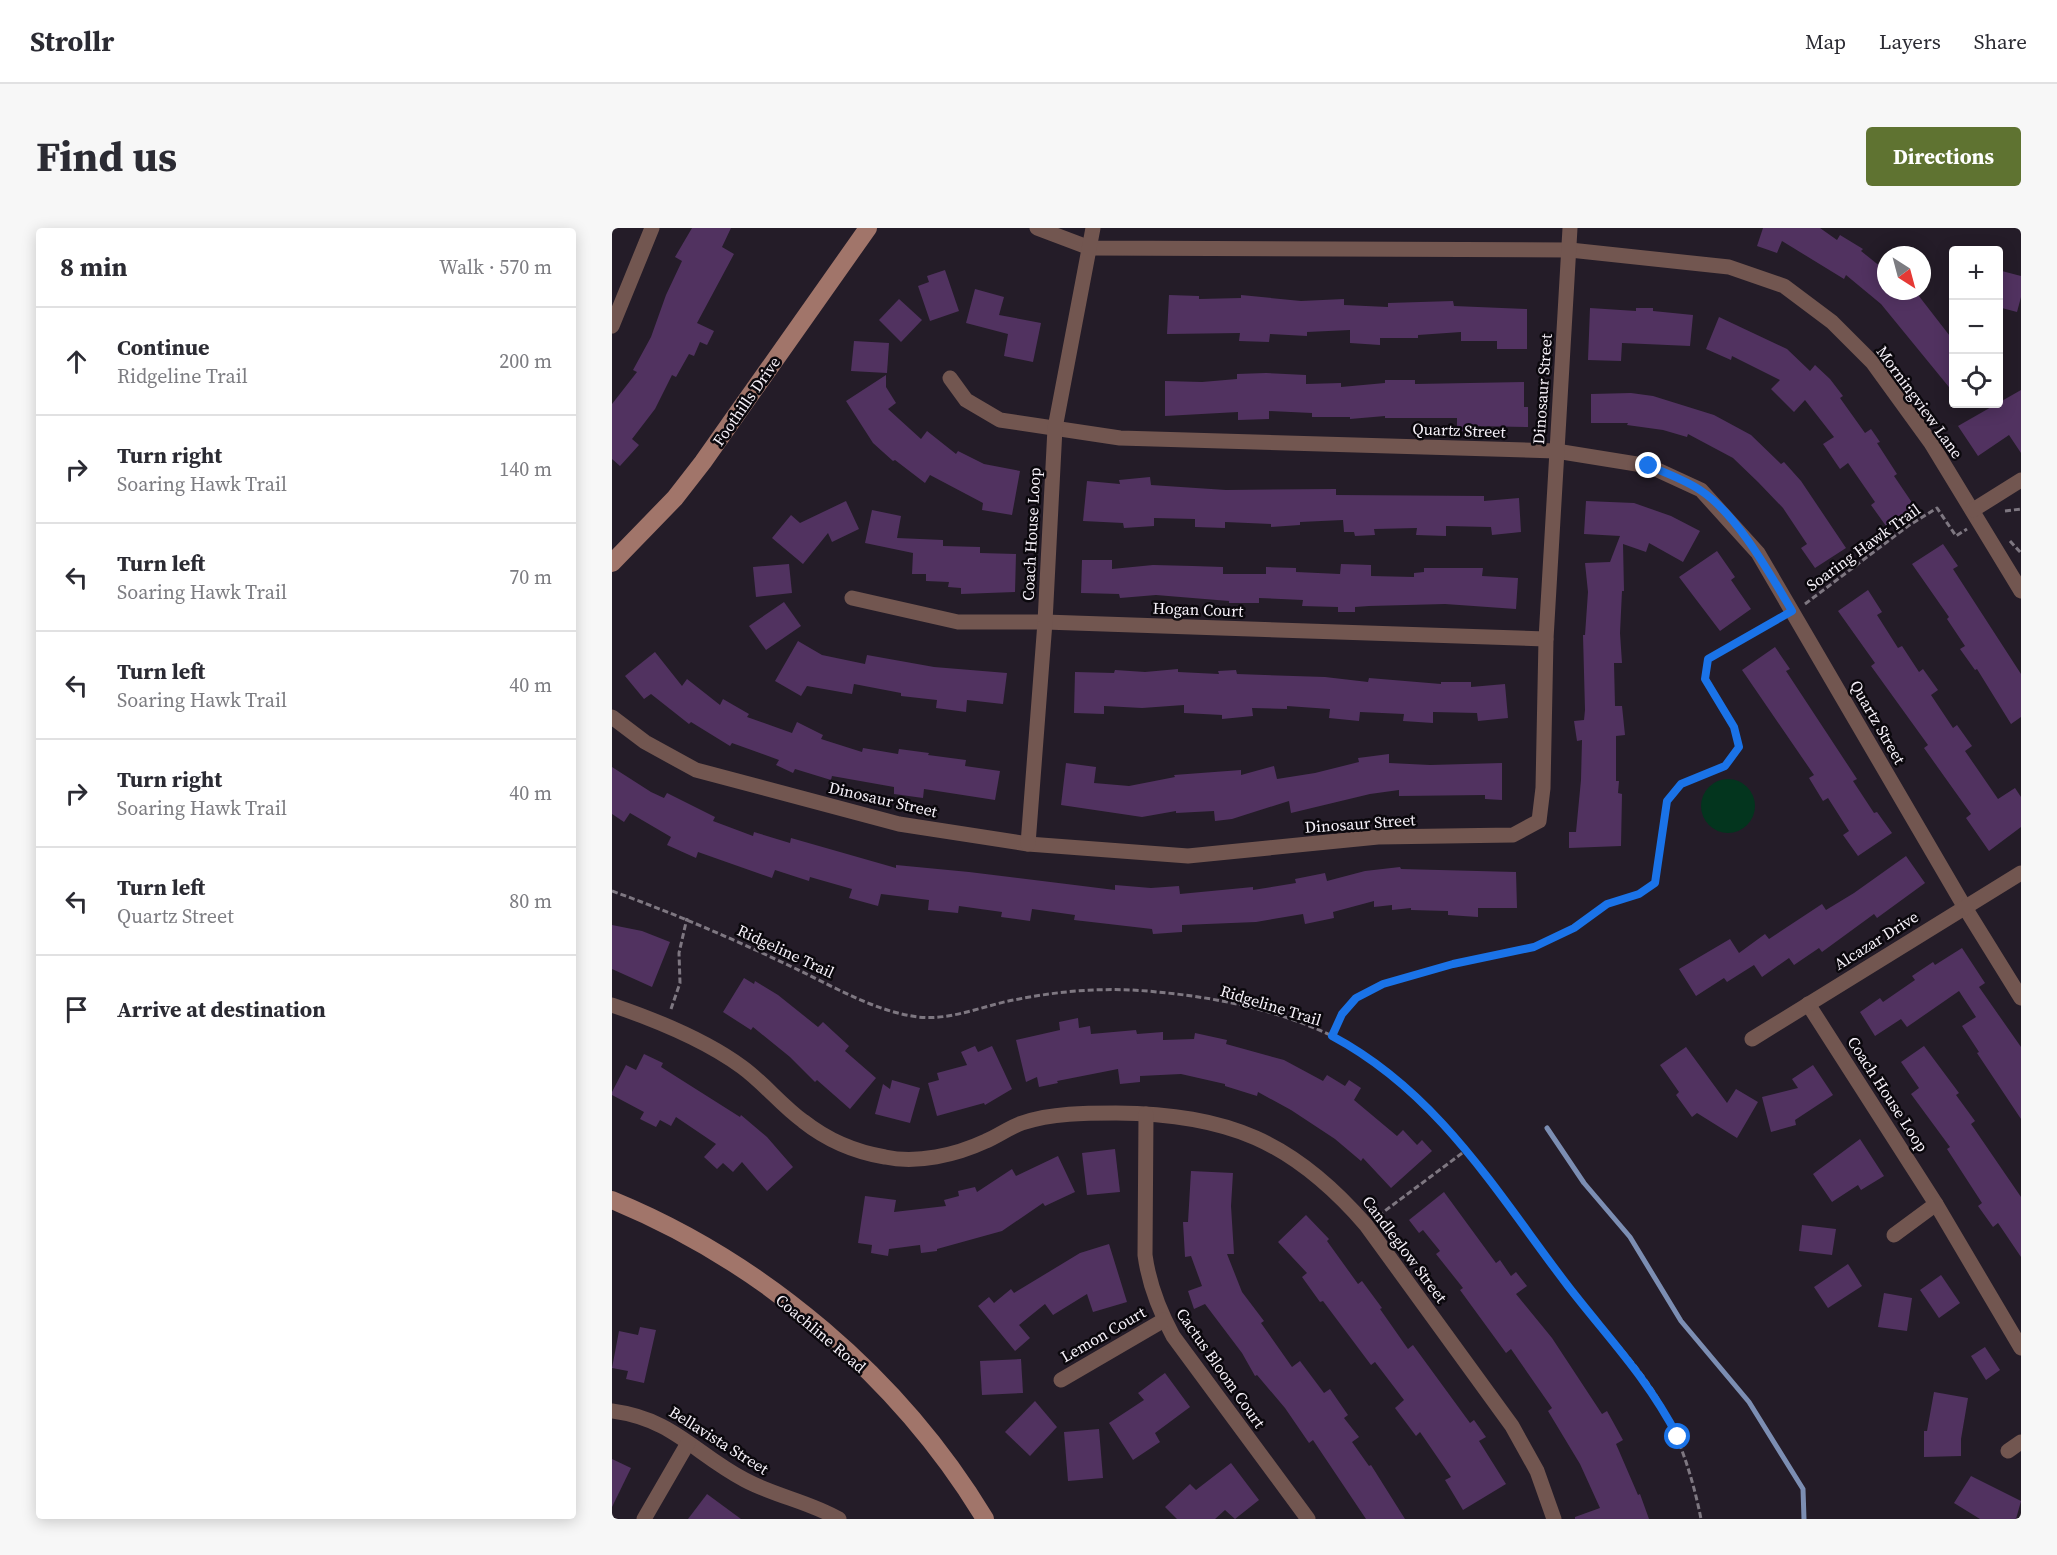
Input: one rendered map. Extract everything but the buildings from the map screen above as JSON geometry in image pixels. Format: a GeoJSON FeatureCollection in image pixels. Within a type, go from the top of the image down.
{"type":"FeatureCollection","features":[{"type":"Feature","properties":{"kind":"main road","name":"Foothills Drive"},"geometry":{"type":"LineString","coordinates":[[612,563],[645,532],[703,462],[868,228]]}},
{"type":"Feature","properties":{"kind":"main road","name":"Coachline Road"},"geometry":{"type":"LineString","coordinates":[[612,1200],[670,1226],[722,1256],[827,1334],[892,1396],[921,1430],[985,1519]]}},
{"type":"Feature","properties":{"kind":"street"},"geometry":{"type":"LineString","coordinates":[[612,326],[652,228]]}},
{"type":"Feature","properties":{"kind":"street","name":"Morningview Lane"},"geometry":{"type":"LineString","coordinates":[[1037,228],[1090,248],[1570,250],[1729,267],[1784,286],[1832,322],[1873,363],[1931,443],[2021,591]]}},
{"type":"Feature","properties":{"kind":"street","name":"Coach House Loop"},"geometry":{"type":"LineString","coordinates":[[1028,844],[1045,622],[1054,428],[1093,228]]}},
{"type":"Feature","properties":{"kind":"street","name":"Dinosaur Street"},"geometry":{"type":"LineString","coordinates":[[612,717],[645,742],[696,770],[899,824],[1028,844],[1188,856],[1378,837],[1513,835],[1539,821],[1543,788],[1546,639],[1570,228]]}},
{"type":"Feature","properties":{"kind":"street","name":"Quartz Street"},"geometry":{"type":"LineString","coordinates":[[950,378],[966,400],[1000,420],[1120,438],[1556,451],[1649,466],[1701,490],[1758,553],[1964,906],[2021,998]]}},
{"type":"Feature","properties":{"kind":"street"},"geometry":{"type":"LineString","coordinates":[[1976,516],[2021,480]]}},
{"type":"Feature","properties":{"kind":"street","name":"Hogan Court"},"geometry":{"type":"LineString","coordinates":[[852,598],[958,622],[1045,622],[1546,639]]}},
{"type":"Feature","properties":{"kind":"street","name":"Alcazar Drive"},"geometry":{"type":"LineString","coordinates":[[1752,1039],[1964,906],[2021,873]]}},
{"type":"Feature","properties":{"kind":"street","name":"Coach House Loop"},"geometry":{"type":"LineString","coordinates":[[1808,1004],[1936,1204],[2021,1348]]}},
{"type":"Feature","properties":{"kind":"street","name":"Candleglow Street"},"geometry":{"type":"LineString","coordinates":[[612,1005],[666,1026],[741,1065],[802,1121],[828,1139],[887,1158],[923,1158],[958,1153],[1020,1123],[1042,1117],[1146,1114],[1179,1115],[1224,1126],[1266,1143],[1299,1160],[1345,1200],[1366,1225],[1512,1426],[1538,1471],[1554,1519]]}},
{"type":"Feature","properties":{"kind":"street","name":"Cactus Bloom Court"},"geometry":{"type":"LineString","coordinates":[[1146,1114],[1145,1255],[1148,1278],[1164,1320],[1173,1336],[1308,1519]]}},
{"type":"Feature","properties":{"kind":"street"},"geometry":{"type":"LineString","coordinates":[[1894,1235],[1936,1204]]}},
{"type":"Feature","properties":{"kind":"street","name":"Lemon Court"},"geometry":{"type":"LineString","coordinates":[[1061,1380],[1164,1320]]}},
{"type":"Feature","properties":{"kind":"street","name":"Bellavista Street"},"geometry":{"type":"LineString","coordinates":[[612,1411],[651,1419],[670,1429],[745,1480],[839,1519]]}},
{"type":"Feature","properties":{"kind":"street"},"geometry":{"type":"LineString","coordinates":[[2008,1451],[2021,1442]]}},
{"type":"Feature","properties":{"kind":"street"},"geometry":{"type":"LineString","coordinates":[[644,1519],[688,1443]]}},
{"type":"Feature","properties":{"kind":"path","name":"Soaring Hawk Trail"},"geometry":{"type":"LineString","coordinates":[[1332,1036],[1342,1014],[1356,998],[1383,984],[1453,964],[1534,947],[1574,928],[1607,904],[1639,894],[1655,883],[1667,801],[1681,784],[1725,766],[1739,747],[1734,727],[1705,679],[1708,659],[1815,598],[1908,526],[1937,508],[1956,536],[1976,516],[2021,509]]}},
{"type":"Feature","properties":{"kind":"path","name":"Ridgeline Trail"},"geometry":{"type":"LineString","coordinates":[[612,891],[687,918],[855,997],[896,1012],[919,1017],[951,1015],[1019,999],[1116,989],[1157,992],[1228,1003],[1287,1019],[1332,1036],[1356,1049],[1397,1078],[1443,1121],[1570,1289],[1633,1364],[1659,1400],[1678,1437],[1696,1491],[1701,1519]]}},
{"type":"Feature","properties":{"kind":"path"},"geometry":{"type":"LineString","coordinates":[[666,1026],[680,983],[680,953],[687,918]]}},
{"type":"Feature","properties":{"kind":"path"},"geometry":{"type":"LineString","coordinates":[[1366,1225],[1465,1151]]}},
{"type":"Feature","properties":{"kind":"green space"},"geometry":{"type":"Polygon","coordinates":[[[1728,779],[1738,781],[1747,787],[1753,796],[1755,806],[1753,816],[1747,825],[1738,831],[1728,833],[1718,831],[1709,825],[1703,816],[1701,806],[1703,796],[1709,787],[1718,781],[1728,779]]]}},
{"type":"Feature","properties":{"kind":"waterway"},"geometry":{"type":"LineString","coordinates":[[1547,1128],[1584,1183],[1630,1237],[1681,1321],[1749,1402],[1803,1489],[1804,1519]]}},
{"type":"Feature","properties":{"kind":"route"},"geometry":{"type":"LineString","coordinates":[[1649,466],[1701,490],[1726,515],[1758,553],[1792,611],[1708,659],[1705,679],[1734,727],[1739,747],[1725,766],[1681,784],[1667,801],[1655,883],[1639,894],[1607,904],[1574,928],[1534,947],[1453,964],[1383,984],[1356,998],[1342,1014],[1332,1036],[1356,1049],[1397,1078],[1443,1121],[1570,1289],[1633,1364],[1659,1400],[1678,1437]]}}]}
